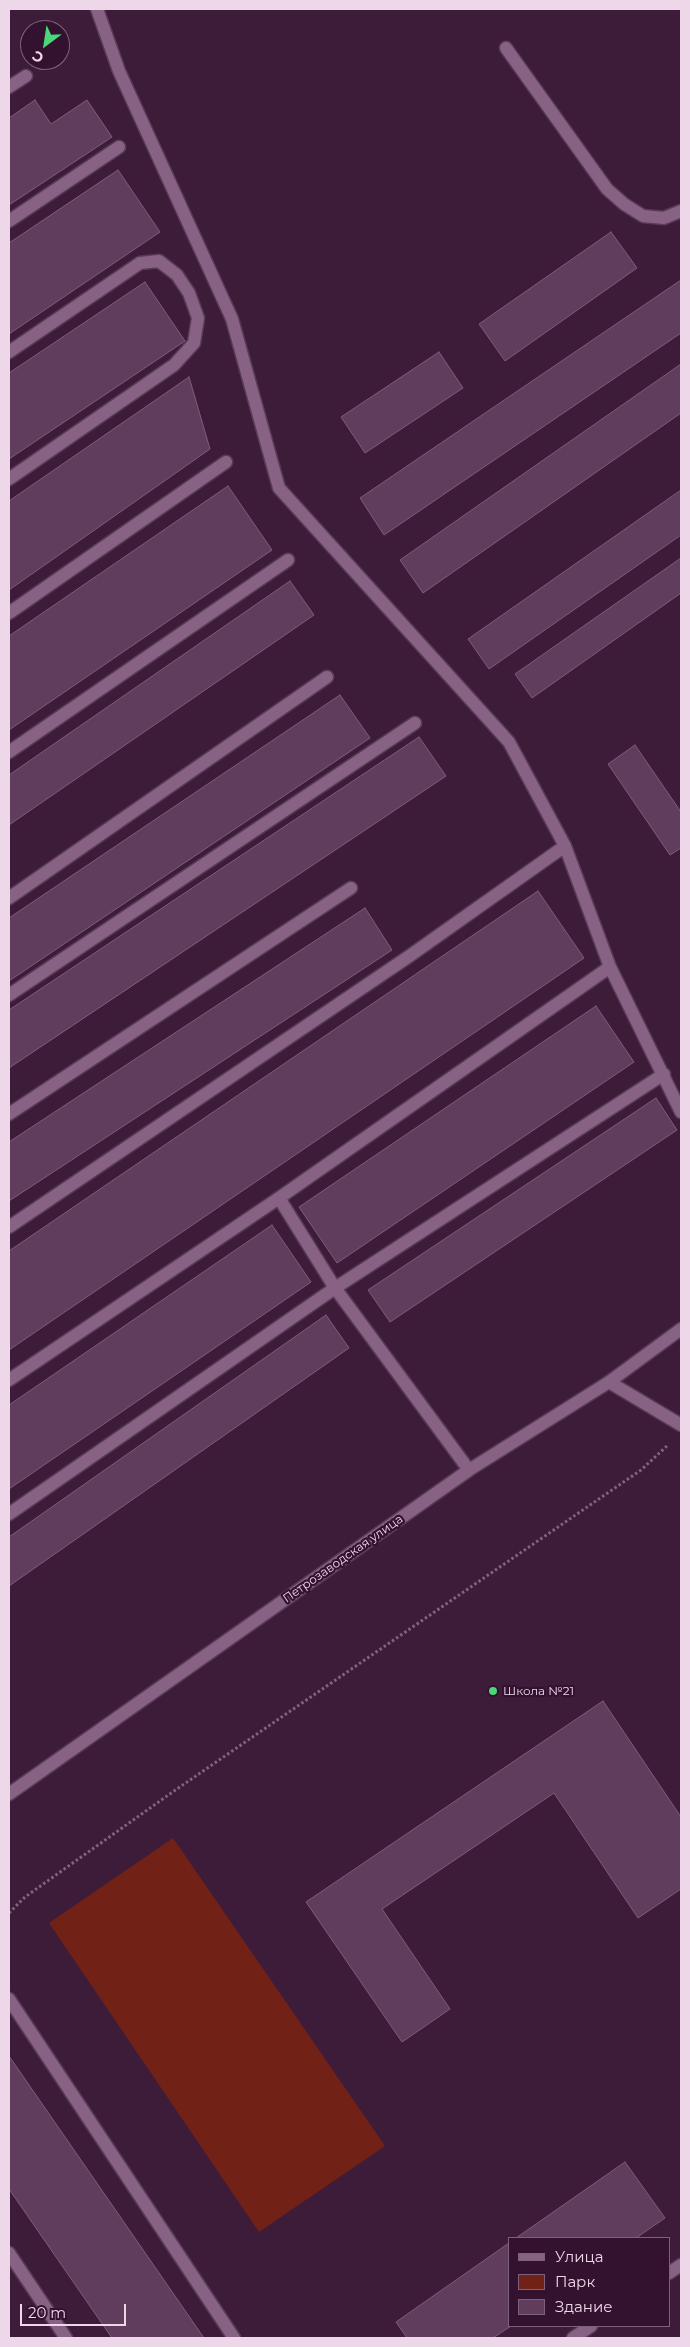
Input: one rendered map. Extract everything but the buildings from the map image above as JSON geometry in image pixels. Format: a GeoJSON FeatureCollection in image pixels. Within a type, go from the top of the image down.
{"type":"FeatureCollection","features":[{"type":"Feature","properties":{"kind":"street"},"geometry":{"type":"LineString","coordinates":[[96,9],[119,71],[232,319],[279,488],[509,742],[565,846],[610,967],[681,1112]]}},
{"type":"Feature","properties":{"kind":"street"},"geometry":{"type":"LineString","coordinates":[[506,48],[607,189],[643,216],[664,218],[681,210]]}},
{"type":"Feature","properties":{"kind":"street"},"geometry":{"type":"LineString","coordinates":[[9,87],[26,76]]}},
{"type":"Feature","properties":{"kind":"street"},"geometry":{"type":"LineString","coordinates":[[9,221],[118,147]]}},
{"type":"Feature","properties":{"kind":"street"},"geometry":{"type":"LineString","coordinates":[[9,352],[140,263],[159,261],[177,275],[188,293],[198,318],[194,342],[174,365],[9,479]]}},
{"type":"Feature","properties":{"kind":"street"},"geometry":{"type":"LineString","coordinates":[[9,613],[226,462]]}},
{"type":"Feature","properties":{"kind":"street"},"geometry":{"type":"LineString","coordinates":[[9,752],[288,560]]}},
{"type":"Feature","properties":{"kind":"street"},"geometry":{"type":"LineString","coordinates":[[9,898],[327,677]]}},
{"type":"Feature","properties":{"kind":"street"},"geometry":{"type":"LineString","coordinates":[[9,995],[416,723]]}},
{"type":"Feature","properties":{"kind":"street"},"geometry":{"type":"LineString","coordinates":[[9,1227],[408,957],[565,846]]}},
{"type":"Feature","properties":{"kind":"street"},"geometry":{"type":"LineString","coordinates":[[9,1114],[351,888]]}},
{"type":"Feature","properties":{"kind":"street"},"geometry":{"type":"LineString","coordinates":[[9,1380],[279,1198],[610,967]]}},
{"type":"Feature","properties":{"kind":"street"},"geometry":{"type":"LineString","coordinates":[[9,1514],[335,1288],[664,1074]]}},
{"type":"Feature","properties":{"kind":"street"},"geometry":{"type":"LineString","coordinates":[[279,1198],[335,1288],[469,1470]]}},
{"type":"Feature","properties":{"kind":"street","name":"Петрозаводская улица"},"geometry":{"type":"LineString","coordinates":[[9,1794],[469,1470],[609,1382],[681,1329]]}},
{"type":"Feature","properties":{"kind":"street"},"geometry":{"type":"LineString","coordinates":[[609,1382],[681,1425]]}},
{"type":"Feature","properties":{"kind":"street"},"geometry":{"type":"LineString","coordinates":[[9,1999],[234,2338]]}},
{"type":"Feature","properties":{"kind":"street"},"geometry":{"type":"LineString","coordinates":[[9,2253],[66,2338]]}},
{"type":"Feature","properties":{"kind":"street"},"geometry":{"type":"LineString","coordinates":[[670,2272],[681,2264]]}},
{"type":"Feature","properties":{"kind":"street"},"geometry":{"type":"LineString","coordinates":[[572,2338],[589,2327]]}},
{"type":"Feature","properties":{"kind":"path"},"geometry":{"type":"LineString","coordinates":[[9,1914],[26,1897],[174,1791],[640,1470],[674,1439]]}},
{"type":"Feature","properties":{"kind":"green space"},"geometry":{"type":"Polygon","coordinates":[[[173,1838],[385,2146],[259,2232],[49,1923],[173,1838]]]}},
{"type":"Feature","properties":{"kind":"place","name":"Школа №21"},"geometry":{"type":"Point","coordinates":[493,1691]}}]}
